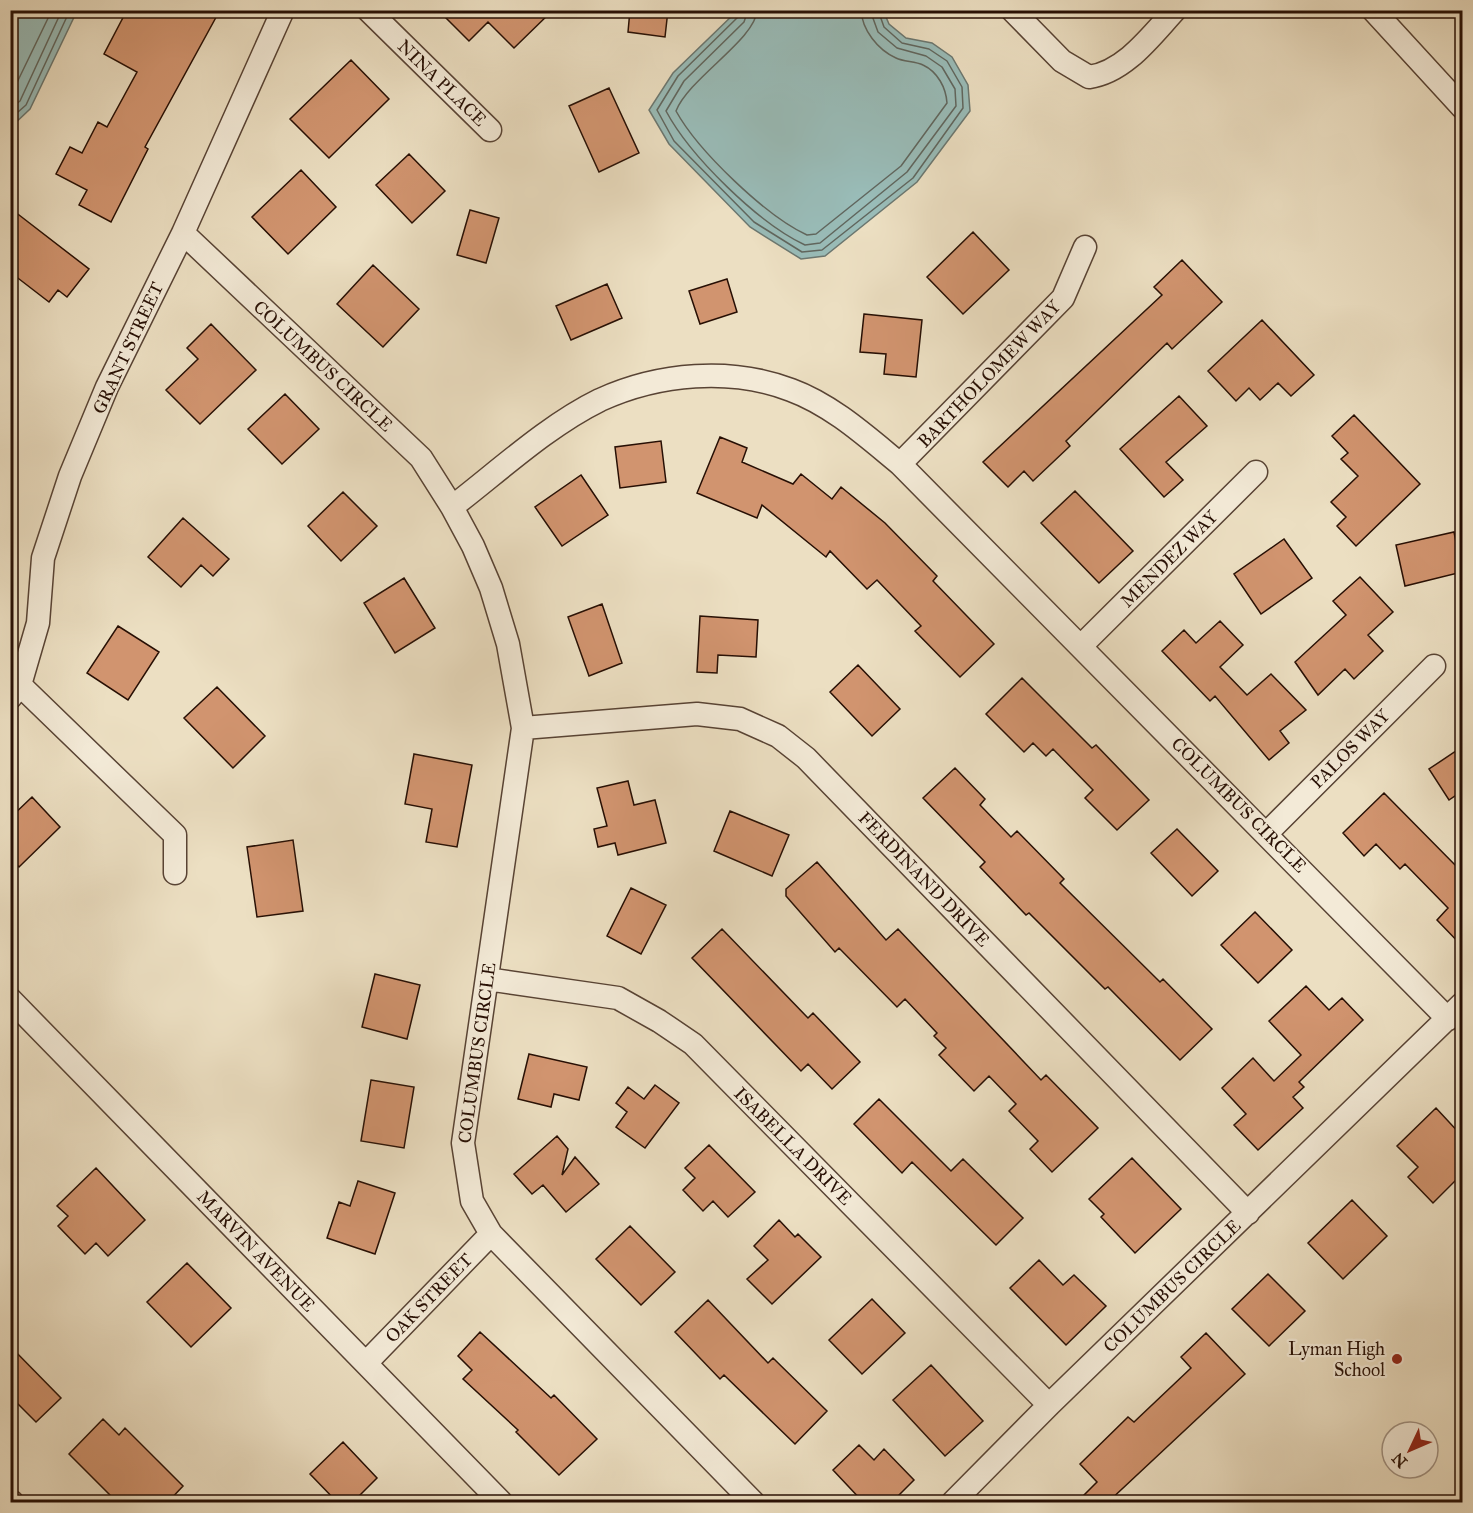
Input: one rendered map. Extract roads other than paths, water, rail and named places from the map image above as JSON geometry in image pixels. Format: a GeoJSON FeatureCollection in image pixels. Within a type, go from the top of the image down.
{"type":"FeatureCollection","features":[{"type":"Feature","properties":{"kind":"street","name":"GRANT STREET"},"geometry":{"type":"LineString","coordinates":[[15,684],[38,623],[43,558],[70,476],[107,387],[183,233],[283,10]]}},
{"type":"Feature","properties":{"kind":"street","name":"NINA PLACE"},"geometry":{"type":"LineString","coordinates":[[368,10],[490,130]]}},
{"type":"Feature","properties":{"kind":"street"},"geometry":{"type":"LineString","coordinates":[[1012,10],[1062,61],[1089,77],[1107,75],[1143,45],[1175,10]]}},
{"type":"Feature","properties":{"kind":"street"},"geometry":{"type":"LineString","coordinates":[[1373,10],[1462,107]]}},
{"type":"Feature","properties":{"kind":"street","name":"COLUMBUS CIRCLE"},"geometry":{"type":"LineString","coordinates":[[183,233],[421,458],[473,546],[491,588],[508,644],[523,728],[463,1143],[472,1201],[491,1234],[753,1503]]}},
{"type":"Feature","properties":{"kind":"street","name":"BARTHOLOMEW WAY"},"geometry":{"type":"LineString","coordinates":[[900,464],[1063,298],[1085,247]]}},
{"type":"Feature","properties":{"kind":"street","name":"COLUMBUS CIRCLE"},"geometry":{"type":"LineString","coordinates":[[452,507],[553,430],[600,400],[649,383],[702,375],[750,378],[793,390],[852,424],[900,464],[1267,833],[1455,1012],[1048,1405],[953,1503]]}},
{"type":"Feature","properties":{"kind":"street","name":"MENDEZ WAY"},"geometry":{"type":"LineString","coordinates":[[1081,646],[1256,472]]}},
{"type":"Feature","properties":{"kind":"street","name":"PALOS WAY"},"geometry":{"type":"LineString","coordinates":[[1267,833],[1434,666]]}},
{"type":"Feature","properties":{"kind":"street"},"geometry":{"type":"LineString","coordinates":[[15,684],[175,835],[175,873]]}},
{"type":"Feature","properties":{"kind":"street","name":"FERDINAND DRIVE"},"geometry":{"type":"LineString","coordinates":[[523,728],[697,714],[740,719],[778,736],[806,758],[1248,1213]]}},
{"type":"Feature","properties":{"kind":"street","name":"ISABELLA DRIVE"},"geometry":{"type":"LineString","coordinates":[[487,979],[618,998],[693,1044],[1048,1405]]}},
{"type":"Feature","properties":{"kind":"street","name":"MARVIN AVENUE"},"geometry":{"type":"LineString","coordinates":[[10,999],[501,1503]]}},
{"type":"Feature","properties":{"kind":"street","name":"OAK STREET"},"geometry":{"type":"LineString","coordinates":[[366,1363],[491,1234]]}},
{"type":"Feature","properties":{"kind":"water"},"geometry":{"type":"Polygon","coordinates":[[[11,10],[77,11],[30,109],[11,127],[11,10]]]}},
{"type":"Feature","properties":{"kind":"water"},"geometry":{"type":"Polygon","coordinates":[[[883,10],[889,24],[906,38],[932,43],[952,57],[968,85],[970,111],[917,182],[825,256],[801,259],[750,227],[669,144],[649,110],[673,73],[737,11],[883,10]]]}},
{"type":"Feature","properties":{"kind":"place","name":"Lyman High School"},"geometry":{"type":"Point","coordinates":[1397,1359]}}]}
